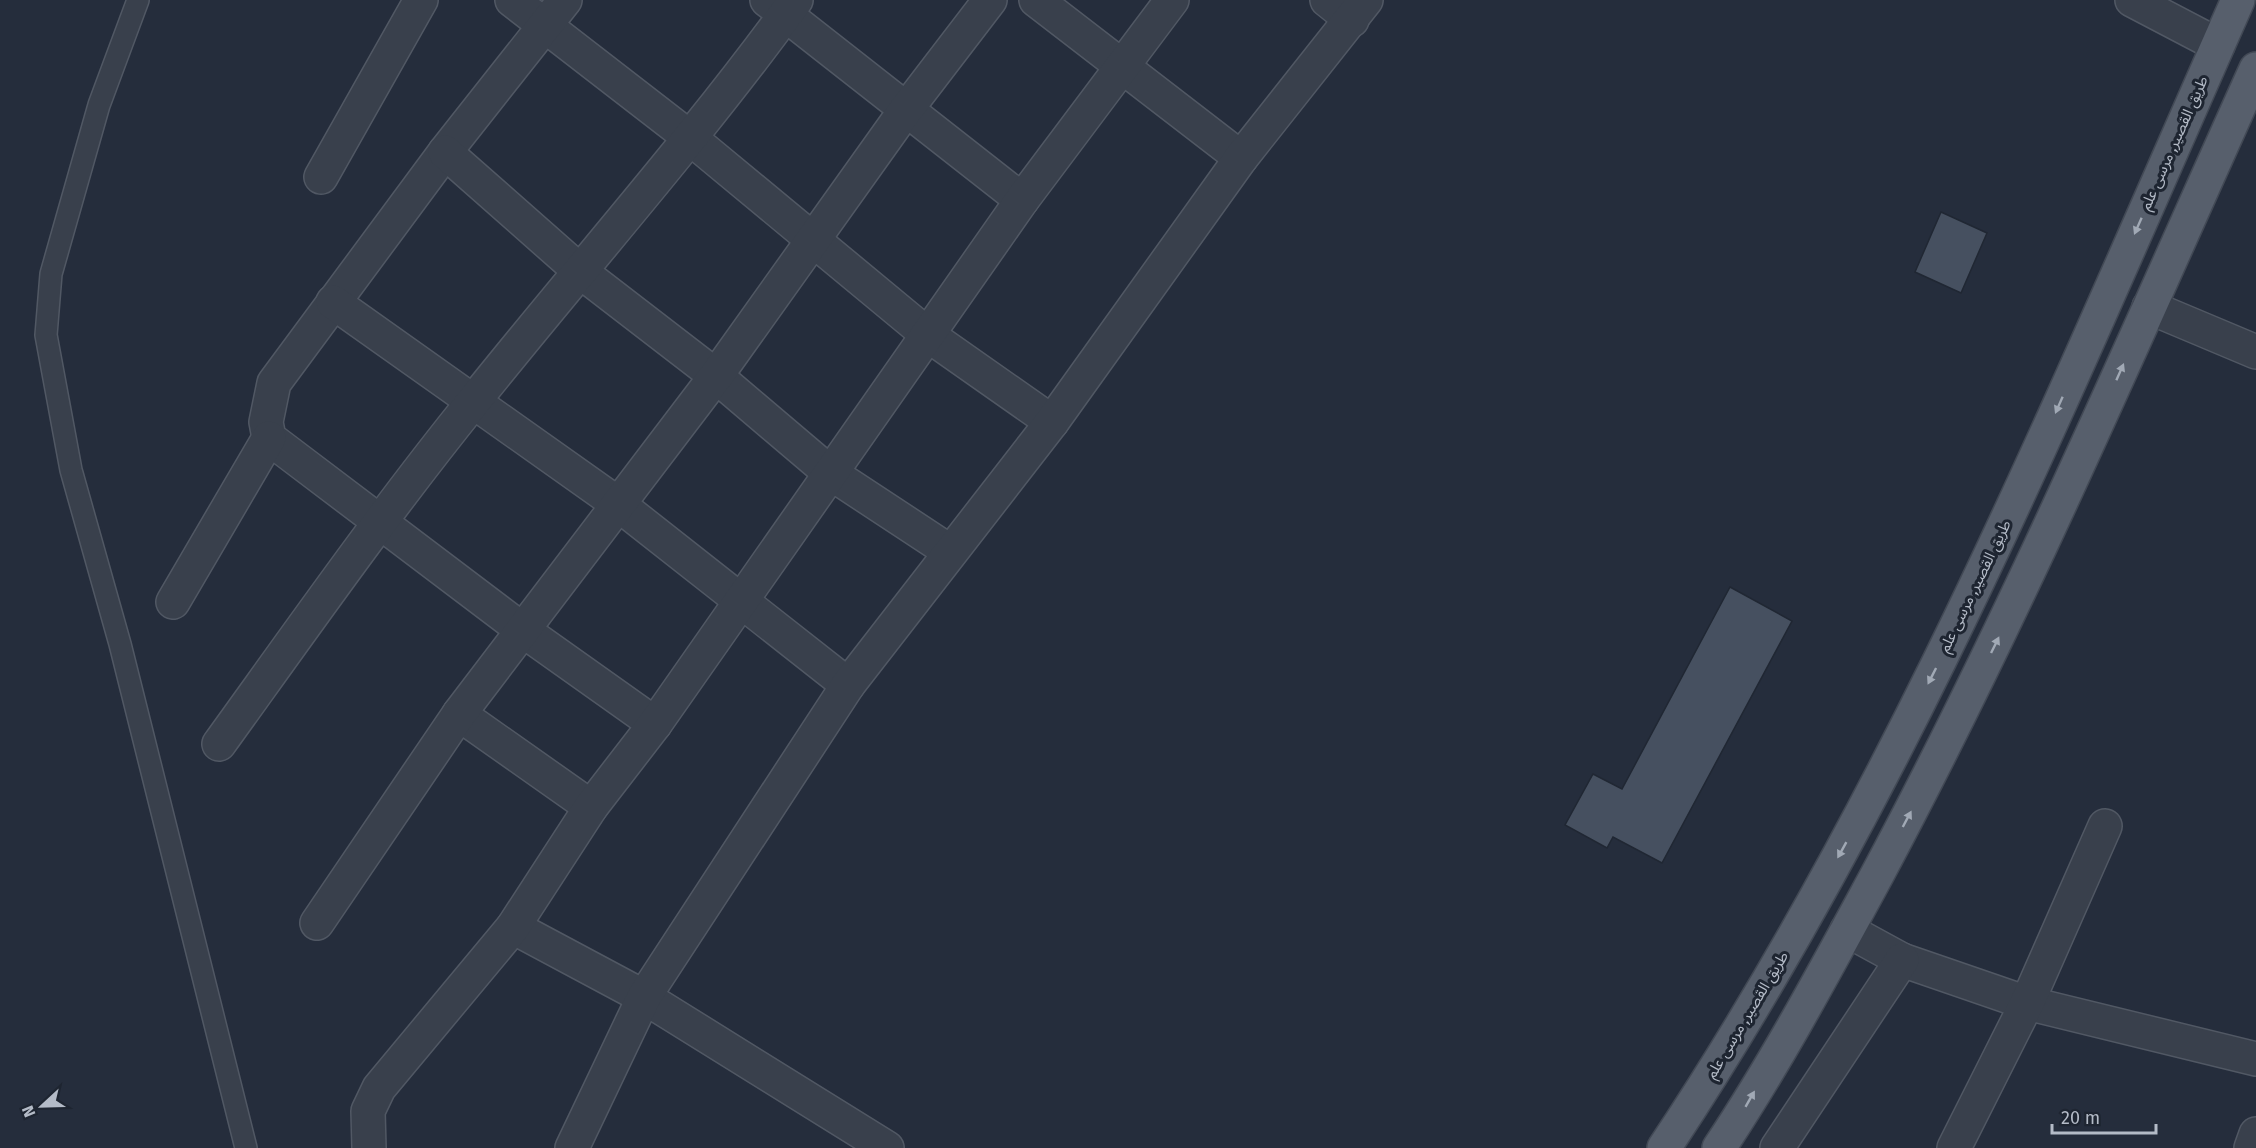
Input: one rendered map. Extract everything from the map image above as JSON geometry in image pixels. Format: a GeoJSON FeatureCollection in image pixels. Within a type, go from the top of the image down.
{"type":"FeatureCollection","features":[{"type":"Feature","properties":{"kind":"main road","name":"طريق القصير, مرسى علم"},"geometry":{"type":"LineString","coordinates":[[1664,1148],[1781,959],[1842,850],[1987,567],[2238,0]]}},
{"type":"Feature","properties":{"kind":"main road"},"geometry":{"type":"LineString","coordinates":[[1719,1148],[1847,930],[1972,693],[2037,558],[2256,69]]}},
{"type":"Feature","properties":{"kind":"street"},"geometry":{"type":"LineString","coordinates":[[321,177],[421,0]]}},
{"type":"Feature","properties":{"kind":"street"},"geometry":{"type":"LineString","coordinates":[[512,0],[689,137],[928,335],[1052,422]]}},
{"type":"Feature","properties":{"kind":"street"},"geometry":{"type":"LineString","coordinates":[[173,602],[269,438],[266,422],[274,383],[445,153],[543,25],[565,0]]}},
{"type":"Feature","properties":{"kind":"street"},"geometry":{"type":"LineString","coordinates":[[317,923],[459,714],[716,376],[905,111],[990,0]]}},
{"type":"Feature","properties":{"kind":"street"},"geometry":{"type":"LineString","coordinates":[[1036,0],[1241,158]]}},
{"type":"Feature","properties":{"kind":"street"},"geometry":{"type":"LineString","coordinates":[[369,1148],[368,1111],[379,1088],[513,927],[591,807],[655,724],[829,472],[1022,200],[1172,0]]}},
{"type":"Feature","properties":{"kind":"street"},"geometry":{"type":"LineString","coordinates":[[2133,0],[2218,45]]}},
{"type":"Feature","properties":{"kind":"street"},"geometry":{"type":"LineString","coordinates":[[219,744],[380,521],[473,401],[581,272],[689,137],[783,5],[905,111],[1022,200]]}},
{"type":"Feature","properties":{"kind":"street"},"geometry":{"type":"LineString","coordinates":[[572,1148],[645,997],[848,685],[949,551],[1052,422],[1348,7]]}},
{"type":"Feature","properties":{"kind":"street"},"geometry":{"type":"LineString","coordinates":[[445,153],[581,272],[716,376],[829,472],[949,551]]}},
{"type":"Feature","properties":{"kind":"street"},"geometry":{"type":"LineString","coordinates":[[333,302],[618,504],[848,685]]}},
{"type":"Feature","properties":{"kind":"street"},"geometry":{"type":"LineString","coordinates":[[2149,307],[2256,352]]}},
{"type":"Feature","properties":{"kind":"street"},"geometry":{"type":"LineString","coordinates":[[269,438],[524,631],[655,724]]}},
{"type":"Feature","properties":{"kind":"street"},"geometry":{"type":"LineString","coordinates":[[459,714],[591,807]]}},
{"type":"Feature","properties":{"kind":"street"},"geometry":{"type":"LineString","coordinates":[[1954,1148],[2028,1004],[2105,826]]}},
{"type":"Feature","properties":{"kind":"street"},"geometry":{"type":"LineString","coordinates":[[513,927],[645,997],[887,1148]]}},
{"type":"Feature","properties":{"kind":"street"},"geometry":{"type":"LineString","coordinates":[[1847,930],[1902,960],[2028,1004],[2256,1059]]}},
{"type":"Feature","properties":{"kind":"street"},"geometry":{"type":"LineString","coordinates":[[1778,1148],[1902,960]]}},
{"type":"Feature","properties":{"kind":"street"},"geometry":{"type":"LineString","coordinates":[[2252,1148],[2256,1134]]}},
{"type":"Feature","properties":{"kind":"lane"},"geometry":{"type":"LineString","coordinates":[[138,0],[99,105],[51,274],[46,335],[71,470],[120,644],[246,1148]]}},
{"type":"Feature","properties":{"kind":"building"},"geometry":{"type":"Polygon","coordinates":[[[1941,212],[1987,233],[1961,293],[1915,272],[1941,212]]]}},
{"type":"Feature","properties":{"kind":"building"},"geometry":{"type":"Polygon","coordinates":[[[1730,587],[1792,621],[1662,863],[1613,837],[1607,848],[1565,825],[1593,774],[1622,789],[1730,587]]]}}]}
